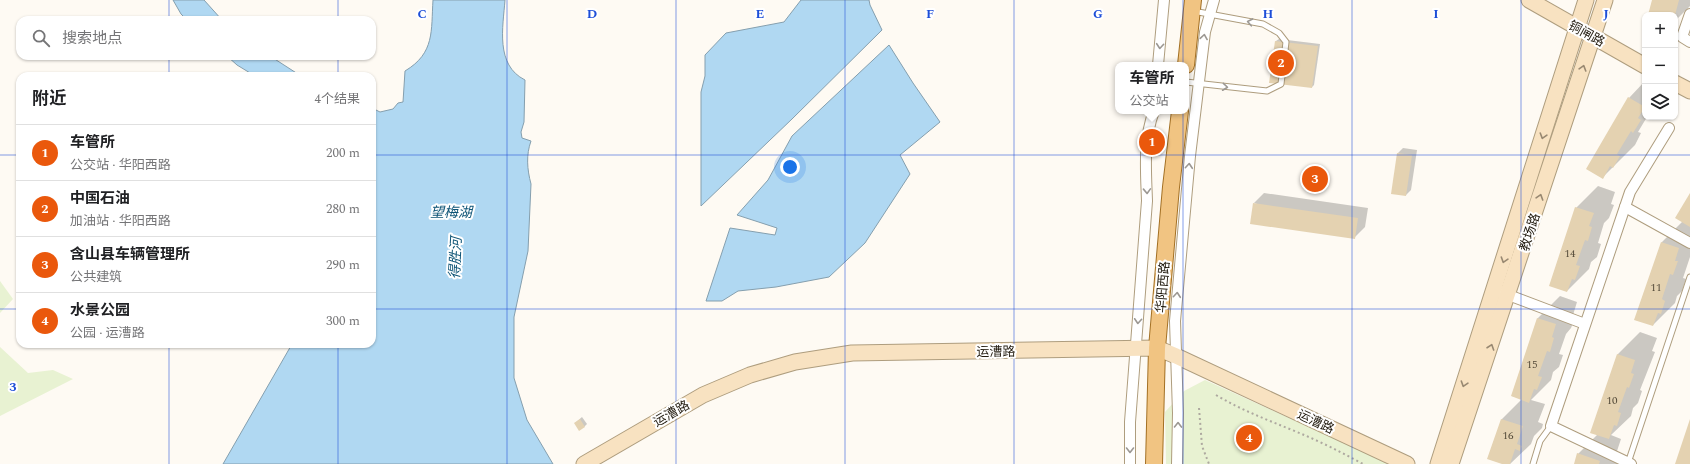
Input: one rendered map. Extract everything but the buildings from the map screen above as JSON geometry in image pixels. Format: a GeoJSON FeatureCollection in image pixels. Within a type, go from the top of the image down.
{"type":"FeatureCollection","features":[{"type":"Feature","properties":{"kind":"main road","name":"铜闸路"},"geometry":{"type":"LineString","coordinates":[[1529,0],[1642,64]]}},
{"type":"Feature","properties":{"kind":"main road","name":"教场路"},"geometry":{"type":"LineString","coordinates":[[1452,464],[1586,0]]}},
{"type":"Feature","properties":{"kind":"main road","name":"教场路"},"geometry":{"type":"LineString","coordinates":[[1438,464],[1501,293],[1605,0]]}},
{"type":"Feature","properties":{"kind":"main road"},"geometry":{"type":"LineString","coordinates":[[1186,62],[1193,5]]}},
{"type":"Feature","properties":{"kind":"main road"},"geometry":{"type":"LineString","coordinates":[[1677,84],[1690,91]]}},
{"type":"Feature","properties":{"kind":"main road","name":"华阳西路"},"geometry":{"type":"LineString","coordinates":[[1154,464],[1157,348],[1171,187],[1180,114]]}},
{"type":"Feature","properties":{"kind":"main road","name":"运漕路"},"geometry":{"type":"LineString","coordinates":[[589,461],[703,395],[750,375],[795,362],[852,353],[1157,348],[1407,464]]}},
{"type":"Feature","properties":{"kind":"street"},"geometry":{"type":"LineString","coordinates":[[1158,62],[1164,0]]}},
{"type":"Feature","properties":{"kind":"street"},"geometry":{"type":"LineString","coordinates":[[1177,464],[1178,413],[1175,321],[1190,156],[1204,32],[1214,0]]}},
{"type":"Feature","properties":{"kind":"street"},"geometry":{"type":"LineString","coordinates":[[1690,14],[1682,37],[1690,42]]}},
{"type":"Feature","properties":{"kind":"street"},"geometry":{"type":"LineString","coordinates":[[1130,464],[1130,422],[1147,201],[1146,169],[1148,127],[1153,114]]}},
{"type":"Feature","properties":{"kind":"street"},"geometry":{"type":"LineString","coordinates":[[1626,463],[1550,426],[1630,192],[1669,128]]}},
{"type":"Feature","properties":{"kind":"street"},"geometry":{"type":"LineString","coordinates":[[1625,207],[1690,243]]}},
{"type":"Feature","properties":{"kind":"street"},"geometry":{"type":"LineString","coordinates":[[1501,293],[1585,324]]}},
{"type":"Feature","properties":{"kind":"lane"},"geometry":{"type":"LineString","coordinates":[[1189,82],[1267,91],[1281,84],[1286,42],[1279,33],[1263,24],[1210,14],[1193,5]]}},
{"type":"Feature","properties":{"kind":"lane"},"geometry":{"type":"LineString","coordinates":[[1626,463],[1690,277]]}},
{"type":"Feature","properties":{"kind":"lane"},"geometry":{"type":"LineString","coordinates":[[1533,464],[1540,441],[1550,426]]}},
{"type":"Feature","properties":{"kind":"path"},"geometry":{"type":"LineString","coordinates":[[1216,395],[1239,409],[1338,450],[1363,464]]}},
{"type":"Feature","properties":{"kind":"path"},"geometry":{"type":"LineString","coordinates":[[1199,408],[1202,446],[1209,464]]}},
{"type":"Feature","properties":{"kind":"green space"},"geometry":{"type":"Polygon","coordinates":[[[0,281],[13,299],[0,313],[0,281]]]}},
{"type":"Feature","properties":{"kind":"green space"},"geometry":{"type":"Polygon","coordinates":[[[0,347],[28,373],[53,370],[73,379],[0,416],[0,347]]]}},
{"type":"Feature","properties":{"kind":"green space"},"geometry":{"type":"Polygon","coordinates":[[[1205,380],[1391,464],[1166,464],[1165,412],[1184,391],[1205,380]]]}},
{"type":"Feature","properties":{"kind":"water"},"geometry":{"type":"Polygon","coordinates":[[[173,0],[204,0],[218,16],[183,16],[173,0]]]}},
{"type":"Feature","properties":{"kind":"water","name":"望梅湖"},"geometry":{"type":"Polygon","coordinates":[[[433,0],[505,0],[503,44],[505,55],[509,65],[515,73],[525,80],[524,122],[521,132],[522,138],[531,141],[528,157],[531,184],[528,251],[514,317],[514,378],[527,420],[553,464],[223,464],[290,348],[376,348],[376,110],[380,112],[393,109],[398,103],[403,102],[405,71],[422,57],[427,49],[431,31],[433,0]]]}},
{"type":"Feature","properties":{"kind":"water"},"geometry":{"type":"Polygon","coordinates":[[[801,0],[869,0],[882,30],[701,206],[701,92],[705,76],[705,55],[726,33],[784,22],[801,0]]]}},
{"type":"Feature","properties":{"kind":"water"},"geometry":{"type":"Polygon","coordinates":[[[889,45],[940,122],[900,155],[910,174],[865,243],[829,277],[776,287],[738,291],[722,301],[706,301],[730,228],[775,235],[777,228],[737,215],[768,180],[792,136],[889,45]]]}},
{"type":"Feature","properties":{"kind":"water"},"geometry":{"type":"Polygon","coordinates":[[[231,60],[276,60],[295,72],[248,72],[231,60]]]}},
{"type":"Feature","properties":{"kind":"place","name":"中国石油"},"geometry":{"type":"Point","coordinates":[1281,63]}},
{"type":"Feature","properties":{"kind":"place","name":"车管所"},"geometry":{"type":"Point","coordinates":[1152,142]}},
{"type":"Feature","properties":{"kind":"place","name":"含山县车辆管理所"},"geometry":{"type":"Point","coordinates":[1315,179]}},
{"type":"Feature","properties":{"kind":"place","name":"水景公园"},"geometry":{"type":"Point","coordinates":[1249,438]}},
{"type":"Feature","properties":{"kind":"water label","name":"得胜河"},"geometry":{"type":"Point","coordinates":[455,258]}}]}
